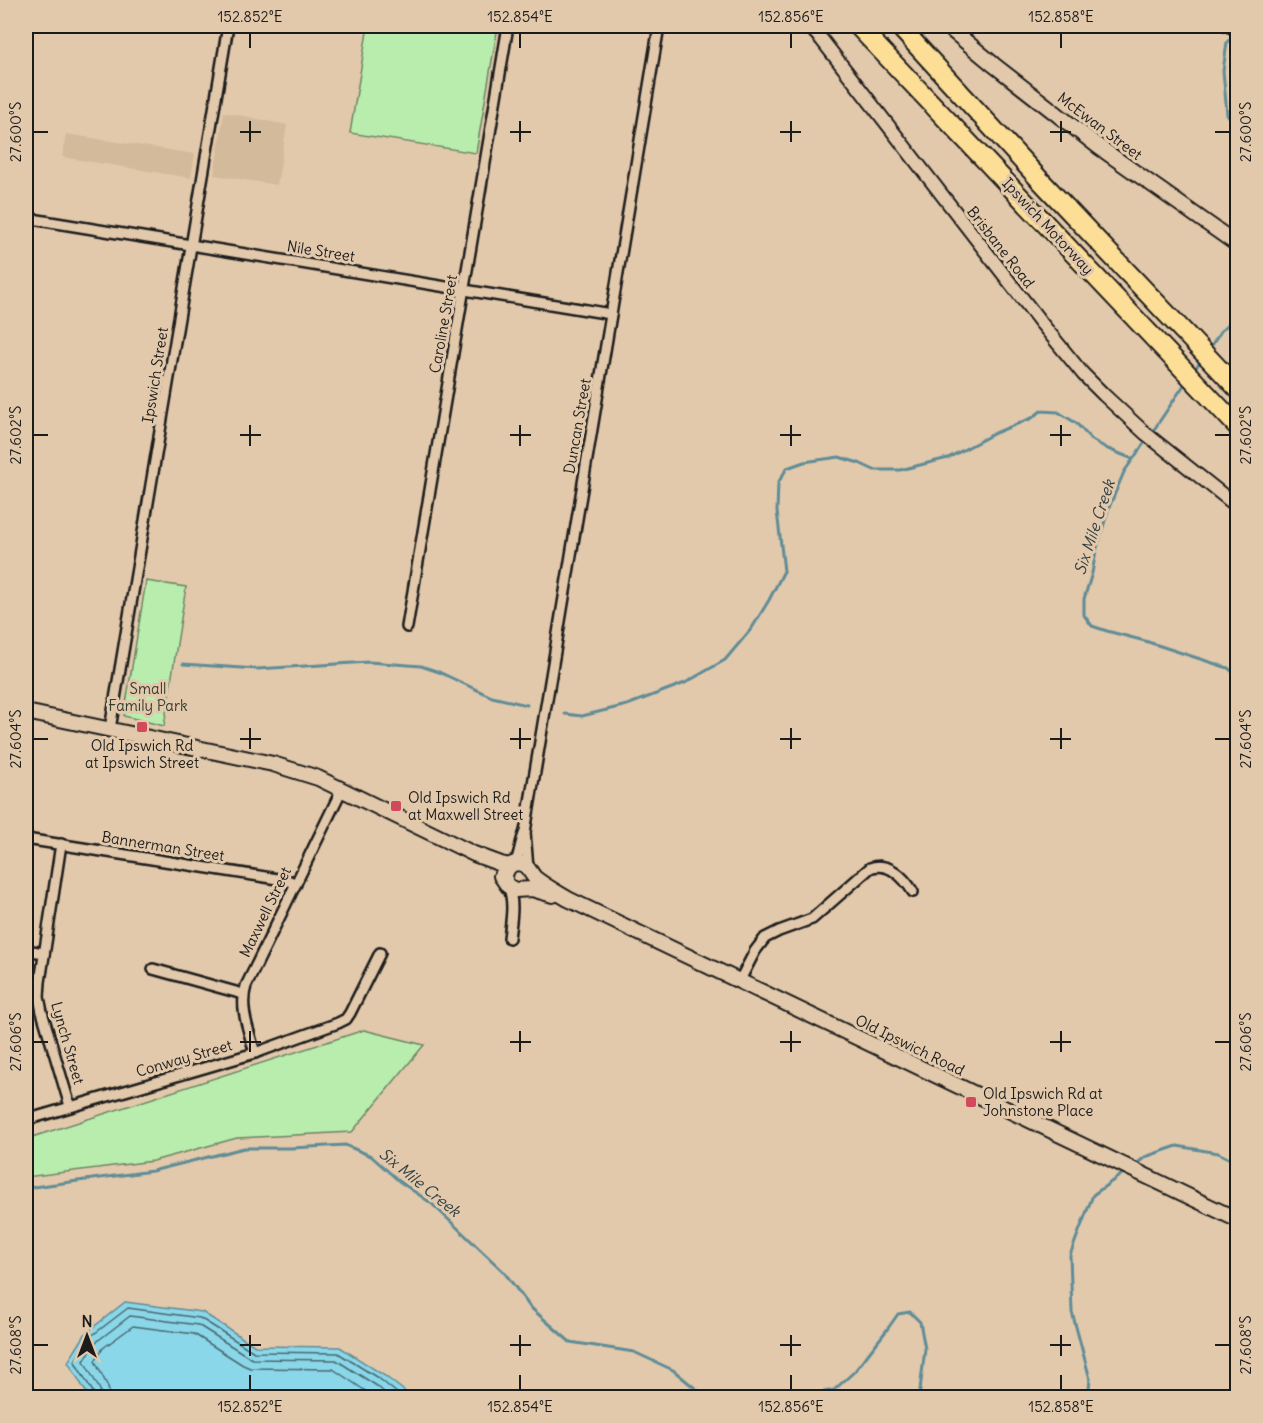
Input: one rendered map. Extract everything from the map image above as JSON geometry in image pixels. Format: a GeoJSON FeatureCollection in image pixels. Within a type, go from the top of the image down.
{"type":"FeatureCollection","features":[{"type":"Feature","properties":{"kind":"highway","name":"Ipswich Motorway"},"geometry":{"type":"LineString","coordinates":[[858,26],[1233,423]]}},
{"type":"Feature","properties":{"kind":"highway","name":"Ipswich Motorway"},"geometry":{"type":"LineString","coordinates":[[899,26],[1040,180],[1238,389]]}},
{"type":"Feature","properties":{"kind":"main road","name":"McEwan Street"},"geometry":{"type":"LineString","coordinates":[[947,26],[1099,147],[1238,245]]}},
{"type":"Feature","properties":{"kind":"main road","name":"Old Ipswich Road"},"geometry":{"type":"LineString","coordinates":[[26,712],[273,764],[318,778],[474,854],[501,864],[521,868],[568,899],[1238,1220]]}},
{"type":"Feature","properties":{"kind":"main road","name":"Old Ipswich Road"},"geometry":{"type":"LineString","coordinates":[[474,854],[514,887],[537,890],[568,899]]}},
{"type":"Feature","properties":{"kind":"main road"},"geometry":{"type":"LineString","coordinates":[[521,868],[532,878],[529,885],[514,887],[505,873],[521,868]]}},
{"type":"Feature","properties":{"kind":"street","name":"Ipswich Street"},"geometry":{"type":"LineString","coordinates":[[110,729],[228,26]]}},
{"type":"Feature","properties":{"kind":"street","name":"Caroline Street"},"geometry":{"type":"LineString","coordinates":[[407,627],[508,26]]}},
{"type":"Feature","properties":{"kind":"street","name":"Duncan Street"},"geometry":{"type":"LineString","coordinates":[[521,868],[525,832],[659,26]]}},
{"type":"Feature","properties":{"kind":"street","name":"Brisbane Road"},"geometry":{"type":"LineString","coordinates":[[809,26],[1041,324],[1077,366],[1145,433],[1238,507]]}},
{"type":"Feature","properties":{"kind":"street","name":"Nile Street"},"geometry":{"type":"LineString","coordinates":[[26,218],[611,314]]}},
{"type":"Feature","properties":{"kind":"street","name":"Maxwell Street"},"geometry":{"type":"LineString","coordinates":[[243,994],[342,789]]}},
{"type":"Feature","properties":{"kind":"street","name":"Duncan Street"},"geometry":{"type":"LineString","coordinates":[[521,868],[518,859],[520,843],[525,832]]}},
{"type":"Feature","properties":{"kind":"street","name":"Bannerman Street"},"geometry":{"type":"LineString","coordinates":[[26,839],[290,881],[296,884]]}},
{"type":"Feature","properties":{"kind":"street","name":"Lynch Street"},"geometry":{"type":"LineString","coordinates":[[61,844],[40,982],[40,1005],[70,1106]]}},
{"type":"Feature","properties":{"kind":"street"},"geometry":{"type":"LineString","coordinates":[[739,982],[754,951],[765,938],[812,919],[870,868],[878,866],[889,869],[907,882],[913,892]]}},
{"type":"Feature","properties":{"kind":"street"},"geometry":{"type":"LineString","coordinates":[[509,938],[514,887]]}},
{"type":"Feature","properties":{"kind":"street"},"geometry":{"type":"LineString","coordinates":[[26,950],[44,953]]}},
{"type":"Feature","properties":{"kind":"street","name":"Conway Street"},"geometry":{"type":"LineString","coordinates":[[26,1120],[255,1053],[338,1023],[346,1019],[354,1007],[380,953]]}},
{"type":"Feature","properties":{"kind":"street"},"geometry":{"type":"LineString","coordinates":[[153,969],[243,994],[244,1010],[255,1053]]}},
{"type":"Feature","properties":{"kind":"shaded area"},"geometry":{"type":"Polygon","coordinates":[[[224,112],[287,125],[277,185],[214,175],[224,112]]]}},
{"type":"Feature","properties":{"kind":"shaded area"},"geometry":{"type":"Polygon","coordinates":[[[66,134],[195,154],[191,178],[62,157],[66,134]]]}},
{"type":"Feature","properties":{"kind":"green space"},"geometry":{"type":"Polygon","coordinates":[[[368,26],[498,26],[476,153],[350,133],[368,26]]]}},
{"type":"Feature","properties":{"kind":"green space","name":"Small Family Park"},"geometry":{"type":"Polygon","coordinates":[[[146,581],[186,587],[164,726],[124,716],[146,581]]]}},
{"type":"Feature","properties":{"kind":"green space"},"geometry":{"type":"Polygon","coordinates":[[[364,1030],[424,1045],[352,1132],[237,1138],[153,1161],[26,1177],[26,1139],[364,1030]]]}},
{"type":"Feature","properties":{"kind":"water"},"geometry":{"type":"Polygon","coordinates":[[[125,1302],[202,1312],[255,1346],[340,1347],[385,1376],[412,1397],[89,1397],[68,1362],[86,1333],[125,1302]]]}},
{"type":"Feature","properties":{"kind":"waterway","name":"Six Mile Creek"},"geometry":{"type":"LineString","coordinates":[[1238,32],[1227,42],[1223,71],[1227,114],[1238,128]]}},
{"type":"Feature","properties":{"kind":"waterway","name":"Six Mile Creek"},"geometry":{"type":"LineString","coordinates":[[1209,350],[1221,331],[1238,315]]}},
{"type":"Feature","properties":{"kind":"waterway","name":"Six Mile Creek"},"geometry":{"type":"LineString","coordinates":[[1193,372],[1201,360]]}},
{"type":"Feature","properties":{"kind":"waterway","name":"Six Mile Creek"},"geometry":{"type":"LineString","coordinates":[[1151,434],[1186,382]]}},
{"type":"Feature","properties":{"kind":"waterway"},"geometry":{"type":"LineString","coordinates":[[565,714],[582,716],[627,705],[685,683],[725,660],[752,628],[784,571],[777,511],[778,483],[787,468],[804,462],[839,457],[874,470],[900,470],[948,458],[995,433],[1032,418],[1041,411],[1058,412],[1076,423],[1092,440],[1133,459]]}},
{"type":"Feature","properties":{"kind":"waterway","name":"Six Mile Creek"},"geometry":{"type":"LineString","coordinates":[[1147,439],[1124,472],[1108,510],[1084,599],[1084,615],[1092,626],[1228,668],[1238,676]]}},
{"type":"Feature","properties":{"kind":"waterway"},"geometry":{"type":"LineString","coordinates":[[183,664],[257,669],[369,662],[421,666],[492,697],[527,705]]}},
{"type":"Feature","properties":{"kind":"waterway","name":"Six Mile Creek"},"geometry":{"type":"LineString","coordinates":[[26,1188],[152,1171],[244,1148],[345,1145],[371,1156],[399,1181],[431,1203],[504,1272],[530,1307],[570,1342],[634,1352],[673,1370],[707,1398]]}},
{"type":"Feature","properties":{"kind":"waterway","name":"Six Mile Creek"},"geometry":{"type":"LineString","coordinates":[[1134,1166],[1145,1157],[1177,1146],[1218,1153],[1238,1163]]}},
{"type":"Feature","properties":{"kind":"waterway","name":"Six Mile Creek"},"geometry":{"type":"LineString","coordinates":[[1088,1398],[1090,1379],[1072,1312],[1070,1255],[1093,1195],[1126,1171]]}},
{"type":"Feature","properties":{"kind":"waterway","name":"Six Mile Creek"},"geometry":{"type":"LineString","coordinates":[[804,1398],[834,1390],[855,1371],[898,1314],[910,1312],[920,1322],[925,1349],[919,1398]]}},
{"type":"Feature","properties":{"kind":"railway"},"geometry":{"type":"LineString","coordinates":[[1214,26],[1238,37]]}},
{"type":"Feature","properties":{"kind":"place","name":"Old Ipswich Rd at Ipswich Street"},"geometry":{"type":"Point","coordinates":[142,727]}},
{"type":"Feature","properties":{"kind":"place","name":"Old Ipswich Rd at Maxwell Street"},"geometry":{"type":"Point","coordinates":[396,806]}},
{"type":"Feature","properties":{"kind":"place","name":"Old Ipswich Rd at Johnstone Place"},"geometry":{"type":"Point","coordinates":[971,1102]}}]}
